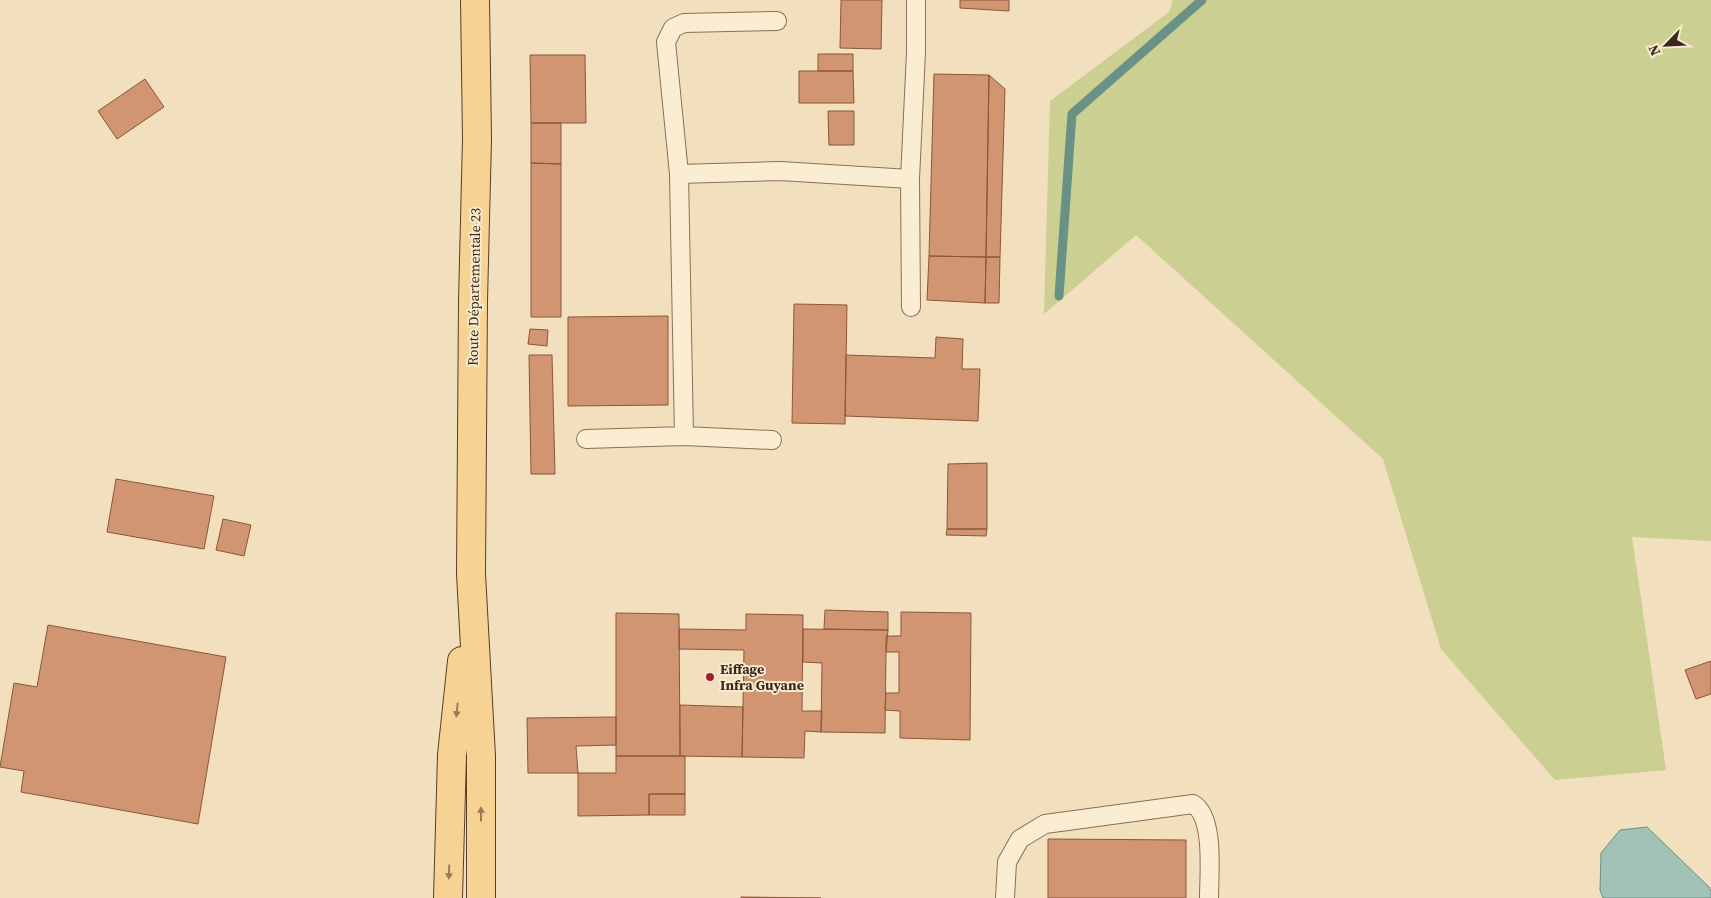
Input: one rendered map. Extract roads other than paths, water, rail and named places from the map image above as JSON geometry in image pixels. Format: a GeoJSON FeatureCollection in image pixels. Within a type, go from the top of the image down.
{"type":"FeatureCollection","features":[{"type":"Feature","properties":{"kind":"main road","name":"Route Départementale 23"},"geometry":{"type":"LineString","coordinates":[[471,574],[473,301],[477,139],[475,0]]}},
{"type":"Feature","properties":{"kind":"main road"},"geometry":{"type":"LineString","coordinates":[[448,898],[452,755],[471,574]]}},
{"type":"Feature","properties":{"kind":"main road"},"geometry":{"type":"LineString","coordinates":[[471,574],[481,756],[482,898]]}},
{"type":"Feature","properties":{"kind":"lane"},"geometry":{"type":"LineString","coordinates":[[911,308],[910,179],[916,52],[916,0]]}},
{"type":"Feature","properties":{"kind":"lane"},"geometry":{"type":"LineString","coordinates":[[684,436],[679,174],[666,42],[673,28],[684,23],[777,21]]}},
{"type":"Feature","properties":{"kind":"lane"},"geometry":{"type":"LineString","coordinates":[[679,174],[780,171],[910,179]]}},
{"type":"Feature","properties":{"kind":"lane"},"geometry":{"type":"LineString","coordinates":[[586,439],[684,436],[772,440]]}},
{"type":"Feature","properties":{"kind":"lane"},"geometry":{"type":"LineString","coordinates":[[1005,898],[1007,862],[1020,839],[1045,824],[1193,804],[1199,808],[1205,818],[1209,841],[1209,898]]}},
{"type":"Feature","properties":{"kind":"water"},"geometry":{"type":"Polygon","coordinates":[[[1647,827],[1709,887],[1711,898],[1603,898],[1600,890],[1601,853],[1620,830],[1647,827]]]}},
{"type":"Feature","properties":{"kind":"waterway"},"geometry":{"type":"LineString","coordinates":[[1059,296],[1072,114],[1202,0]]}},
{"type":"Feature","properties":{"kind":"place","name":"Eiffage Infra Guyane"},"geometry":{"type":"Point","coordinates":[710,677]}}]}
